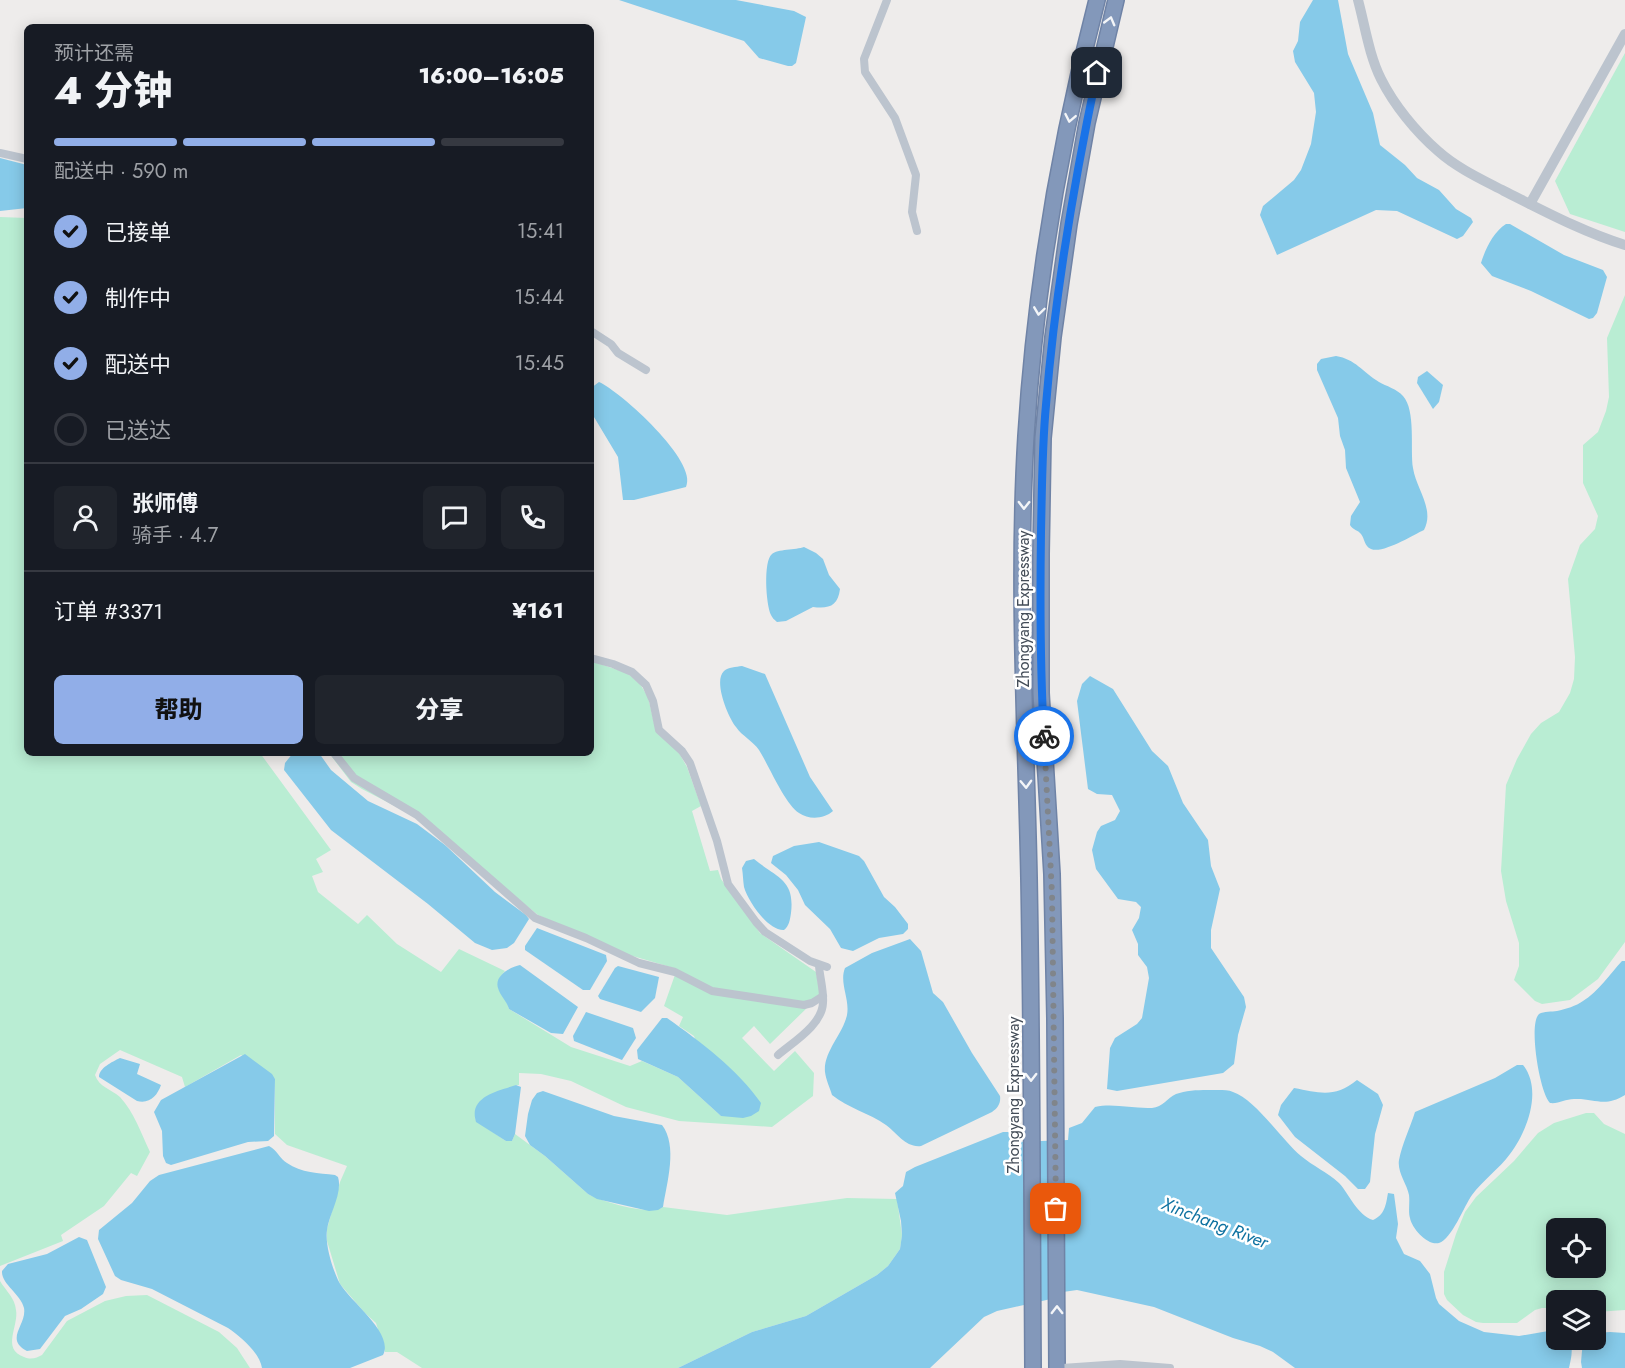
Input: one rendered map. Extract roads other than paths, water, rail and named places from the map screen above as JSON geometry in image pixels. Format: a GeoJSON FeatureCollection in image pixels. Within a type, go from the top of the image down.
{"type":"FeatureCollection","features":[{"type":"Feature","properties":{"kind":"highway","name":"Zhongyang Expressway"},"geometry":{"type":"LineString","coordinates":[[1032,1368],[1031,1019],[1023,554],[1026,437],[1035,335],[1052,221],[1069,119],[1098,0]]}},
{"type":"Feature","properties":{"kind":"highway","name":"Zhongyang Expressway"},"geometry":{"type":"LineString","coordinates":[[1057,1368],[1052,874],[1041,693],[1044,428],[1053,337],[1069,224],[1087,123],[1116,0]]}},
{"type":"Feature","properties":{"kind":"street"},"geometry":{"type":"LineString","coordinates":[[886,0],[864,59],[864,65],[865,72],[897,122],[913,165],[916,184],[912,212],[917,231]]}},
{"type":"Feature","properties":{"kind":"street"},"geometry":{"type":"LineString","coordinates":[[1358,0],[1377,69],[1402,111],[1430,143],[1451,161],[1530,204],[1591,233],[1625,245]]}},
{"type":"Feature","properties":{"kind":"street"},"geometry":{"type":"LineString","coordinates":[[1530,204],[1625,34]]}},
{"type":"Feature","properties":{"kind":"street"},"geometry":{"type":"LineString","coordinates":[[0,153],[24,158]]}},
{"type":"Feature","properties":{"kind":"street"},"geometry":{"type":"LineString","coordinates":[[594,333],[611,344],[618,353],[646,370]]}},
{"type":"Feature","properties":{"kind":"street"},"geometry":{"type":"LineString","coordinates":[[594,659],[632,672],[646,685],[651,694],[659,730],[682,751],[690,763],[717,841],[728,884],[765,932],[823,966],[823,1005],[816,1022],[778,1055]]}},
{"type":"Feature","properties":{"kind":"street"},"geometry":{"type":"LineString","coordinates":[[336,756],[354,778],[417,815],[536,918],[639,963],[675,972],[712,991],[804,1005],[823,996]]}},
{"type":"Feature","properties":{"kind":"street"},"geometry":{"type":"LineString","coordinates":[[1062,1368],[1120,1364],[1170,1368]]}},
{"type":"Feature","properties":{"kind":"water"},"geometry":{"type":"Polygon","coordinates":[[[619,0],[736,0],[794,11],[806,17],[796,63],[788,66],[759,58],[744,41],[619,0]]]}},
{"type":"Feature","properties":{"kind":"water"},"geometry":{"type":"Polygon","coordinates":[[[1313,0],[1338,0],[1348,54],[1373,113],[1380,145],[1417,178],[1439,190],[1456,209],[1471,218],[1473,222],[1463,236],[1457,239],[1397,211],[1376,210],[1277,255],[1260,215],[1263,206],[1294,180],[1301,170],[1311,144],[1316,112],[1314,93],[1295,62],[1293,51],[1298,41],[1300,22],[1313,0]]]}},
{"type":"Feature","properties":{"kind":"water"},"geometry":{"type":"Polygon","coordinates":[[[0,158],[24,164],[24,208],[0,211],[0,158]]]}},
{"type":"Feature","properties":{"kind":"water"},"geometry":{"type":"Polygon","coordinates":[[[1506,224],[1510,224],[1564,255],[1603,270],[1607,277],[1597,313],[1593,318],[1589,319],[1531,291],[1492,276],[1481,263],[1493,236],[1506,224]]]}},
{"type":"Feature","properties":{"kind":"water"},"geometry":{"type":"Polygon","coordinates":[[[1336,356],[1354,363],[1379,382],[1398,391],[1407,402],[1410,411],[1413,468],[1426,507],[1427,522],[1424,530],[1383,549],[1369,548],[1361,534],[1350,525],[1351,516],[1360,502],[1346,468],[1345,450],[1340,436],[1338,418],[1317,370],[1317,364],[1321,359],[1336,356]]]}},
{"type":"Feature","properties":{"kind":"water"},"geometry":{"type":"Polygon","coordinates":[[[1427,371],[1443,385],[1439,402],[1433,409],[1417,383],[1418,377],[1427,371]]]}},
{"type":"Feature","properties":{"kind":"water"},"geometry":{"type":"Polygon","coordinates":[[[599,382],[610,388],[656,429],[681,461],[687,476],[686,487],[634,500],[623,500],[618,457],[594,417],[594,386],[599,382]]]}},
{"type":"Feature","properties":{"kind":"water"},"geometry":{"type":"Polygon","coordinates":[[[804,547],[823,559],[829,575],[840,589],[839,595],[835,603],[828,607],[813,607],[786,621],[777,622],[771,615],[768,602],[766,574],[769,558],[778,551],[804,547]]]}},
{"type":"Feature","properties":{"kind":"water"},"geometry":{"type":"Polygon","coordinates":[[[742,666],[765,674],[810,777],[833,811],[829,814],[812,818],[799,813],[783,793],[759,750],[733,722],[723,699],[721,676],[728,669],[742,666]]]}},
{"type":"Feature","properties":{"kind":"water"},"geometry":{"type":"Polygon","coordinates":[[[1090,676],[1113,689],[1152,751],[1168,766],[1183,803],[1208,840],[1211,866],[1220,889],[1211,930],[1211,948],[1244,997],[1246,1007],[1238,1035],[1234,1064],[1223,1073],[1117,1091],[1107,1089],[1110,1048],[1115,1038],[1137,1024],[1142,1018],[1149,978],[1147,967],[1138,955],[1138,944],[1132,930],[1139,918],[1141,907],[1136,902],[1118,899],[1096,869],[1092,850],[1101,826],[1115,820],[1120,811],[1112,795],[1097,794],[1088,789],[1077,701],[1082,684],[1090,676]]]}},
{"type":"Feature","properties":{"kind":"water"},"geometry":{"type":"Polygon","coordinates":[[[291,756],[321,756],[331,770],[368,801],[417,824],[445,845],[495,892],[529,919],[514,943],[507,948],[492,950],[475,943],[331,830],[284,770],[285,763],[291,756]]]}},
{"type":"Feature","properties":{"kind":"water"},"geometry":{"type":"Polygon","coordinates":[[[819,842],[859,856],[864,861],[884,897],[908,924],[908,929],[903,934],[879,938],[853,951],[841,948],[830,929],[805,905],[798,890],[786,875],[771,863],[773,856],[794,846],[819,842]]]}},
{"type":"Feature","properties":{"kind":"water"},"geometry":{"type":"Polygon","coordinates":[[[754,859],[783,880],[790,893],[791,916],[784,930],[765,921],[746,893],[742,868],[746,861],[754,859]]]}},
{"type":"Feature","properties":{"kind":"water"},"geometry":{"type":"Polygon","coordinates":[[[537,928],[606,955],[607,961],[590,990],[583,990],[525,950],[525,946],[537,928]]]}},
{"type":"Feature","properties":{"kind":"water"},"geometry":{"type":"Polygon","coordinates":[[[910,939],[921,951],[933,993],[943,1002],[1000,1096],[999,1105],[992,1112],[921,1146],[911,1145],[886,1125],[832,1095],[825,1072],[827,1057],[847,1015],[843,979],[845,968],[872,953],[910,939]]]}},
{"type":"Feature","properties":{"kind":"water"},"geometry":{"type":"Polygon","coordinates":[[[1622,961],[1625,961],[1625,1095],[1605,1102],[1574,1099],[1550,1103],[1539,1074],[1535,1044],[1536,1020],[1539,1014],[1580,1003],[1599,988],[1622,961]]]}},
{"type":"Feature","properties":{"kind":"water"},"geometry":{"type":"Polygon","coordinates":[[[520,965],[578,1007],[563,1034],[551,1033],[509,1009],[499,991],[498,979],[504,972],[520,965]]]}},
{"type":"Feature","properties":{"kind":"water"},"geometry":{"type":"Polygon","coordinates":[[[618,966],[659,977],[655,998],[641,1012],[600,999],[598,996],[618,966]]]}},
{"type":"Feature","properties":{"kind":"water"},"geometry":{"type":"Polygon","coordinates":[[[586,1012],[633,1028],[636,1038],[622,1060],[574,1041],[573,1036],[586,1012]]]}},
{"type":"Feature","properties":{"kind":"water"},"geometry":{"type":"Polygon","coordinates":[[[662,1018],[667,1018],[680,1027],[730,1067],[761,1103],[759,1111],[743,1118],[721,1116],[678,1077],[638,1059],[637,1050],[662,1018]]]}},
{"type":"Feature","properties":{"kind":"water"},"geometry":{"type":"Polygon","coordinates":[[[245,1054],[272,1074],[275,1079],[274,1136],[268,1141],[248,1142],[171,1165],[166,1163],[163,1156],[162,1131],[154,1112],[161,1100],[245,1054]]]}},
{"type":"Feature","properties":{"kind":"water"},"geometry":{"type":"Polygon","coordinates":[[[120,1058],[140,1064],[137,1074],[161,1085],[152,1098],[142,1102],[137,1101],[99,1077],[104,1068],[120,1058]]]}},
{"type":"Feature","properties":{"kind":"water"},"geometry":{"type":"Polygon","coordinates":[[[1517,1065],[1523,1065],[1532,1086],[1530,1111],[1522,1134],[1506,1159],[1472,1195],[1449,1235],[1439,1243],[1430,1242],[1421,1236],[1411,1222],[1409,1195],[1399,1164],[1402,1148],[1415,1112],[1495,1078],[1517,1065]]]}},
{"type":"Feature","properties":{"kind":"water"},"geometry":{"type":"Polygon","coordinates":[[[1357,1080],[1378,1094],[1383,1105],[1375,1134],[1370,1182],[1365,1189],[1358,1189],[1295,1137],[1278,1115],[1281,1105],[1294,1088],[1327,1093],[1342,1090],[1357,1080]]]}},
{"type":"Feature","properties":{"kind":"water"},"geometry":{"type":"Polygon","coordinates":[[[516,1085],[521,1087],[515,1134],[512,1141],[506,1141],[476,1122],[476,1106],[494,1092],[516,1085]]]}},
{"type":"Feature","properties":{"kind":"water","name":"Xinchang River"},"geometry":{"type":"Polygon","coordinates":[[[1226,1090],[1241,1096],[1259,1111],[1301,1156],[1339,1183],[1362,1214],[1367,1217],[1373,1220],[1377,1218],[1384,1209],[1388,1193],[1394,1194],[1398,1224],[1396,1238],[1404,1254],[1420,1261],[1430,1274],[1439,1304],[1459,1321],[1484,1332],[1519,1336],[1546,1331],[1546,1350],[1572,1350],[1569,1368],[1295,1368],[1273,1352],[1260,1346],[1233,1338],[1154,1307],[1077,1290],[1063,1292],[1051,1299],[997,1311],[984,1317],[930,1368],[678,1368],[752,1332],[806,1316],[877,1275],[888,1266],[900,1249],[902,1235],[895,1193],[903,1186],[906,1172],[915,1167],[1003,1132],[1016,1132],[1016,1142],[1068,1140],[1069,1128],[1082,1123],[1095,1107],[1152,1108],[1181,1092],[1226,1090]]]}},
{"type":"Feature","properties":{"kind":"water"},"geometry":{"type":"Polygon","coordinates":[[[543,1091],[614,1116],[662,1125],[667,1134],[670,1154],[669,1176],[663,1207],[649,1211],[597,1199],[530,1145],[525,1136],[528,1114],[532,1100],[537,1093],[543,1091]]]}},
{"type":"Feature","properties":{"kind":"water"},"geometry":{"type":"Polygon","coordinates":[[[269,1146],[292,1166],[304,1171],[338,1177],[339,1190],[327,1230],[330,1256],[343,1288],[382,1336],[385,1346],[383,1355],[350,1368],[262,1368],[254,1351],[228,1328],[152,1289],[115,1276],[98,1239],[99,1230],[132,1203],[150,1181],[159,1175],[269,1146]]]}},
{"type":"Feature","properties":{"kind":"water"},"geometry":{"type":"Polygon","coordinates":[[[79,1237],[87,1240],[106,1287],[103,1294],[81,1309],[65,1316],[40,1349],[27,1351],[17,1342],[24,1308],[5,1280],[2,1271],[8,1264],[47,1254],[79,1237]]]}},
{"type":"Feature","properties":{"kind":"water"},"geometry":{"type":"Polygon","coordinates":[[[1606,1332],[1625,1333],[1625,1368],[1582,1368],[1582,1350],[1606,1350],[1606,1332]]]}}]}
